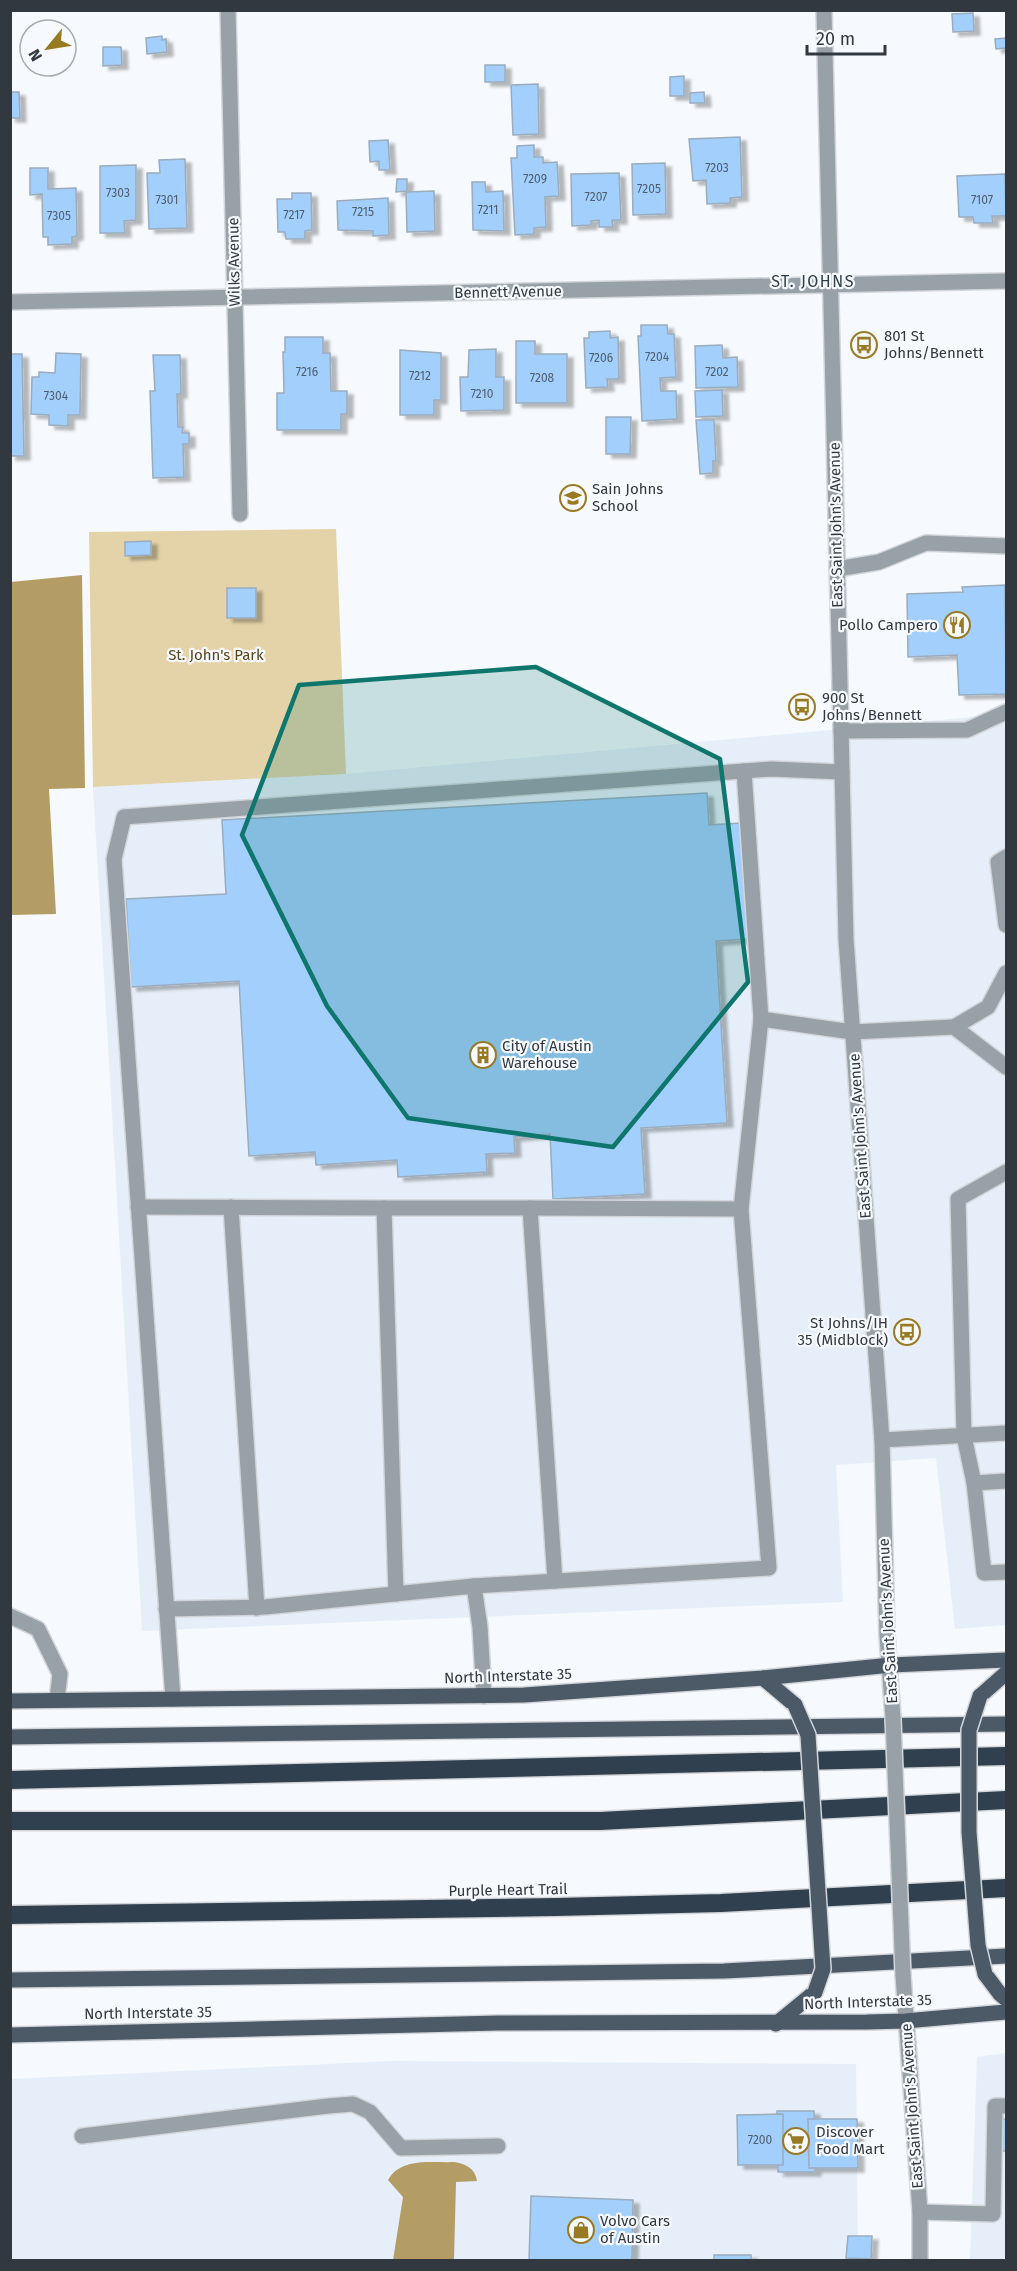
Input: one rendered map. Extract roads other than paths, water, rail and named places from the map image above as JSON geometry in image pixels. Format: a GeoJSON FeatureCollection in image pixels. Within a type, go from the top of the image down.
{"type":"FeatureCollection","features":[{"type":"Feature","properties":{"kind":"highway"},"geometry":{"type":"LineString","coordinates":[[10,1780],[1006,1756]]}},
{"type":"Feature","properties":{"kind":"highway"},"geometry":{"type":"LineString","coordinates":[[10,1821],[600,1821],[1006,1800]]}},
{"type":"Feature","properties":{"kind":"highway","name":"Purple Heart Trail"},"geometry":{"type":"LineString","coordinates":[[10,1915],[556,1908],[721,1903],[1006,1888]]}},
{"type":"Feature","properties":{"kind":"main road","name":"North Interstate 35"},"geometry":{"type":"LineString","coordinates":[[10,1701],[524,1695],[763,1678],[891,1665],[1006,1660]]}},
{"type":"Feature","properties":{"kind":"main road"},"geometry":{"type":"LineString","coordinates":[[1006,1673],[980,1696],[969,1730],[969,1832],[978,1945],[985,1974],[1006,1999]]}},
{"type":"Feature","properties":{"kind":"main road"},"geometry":{"type":"LineString","coordinates":[[763,1678],[795,1705],[808,1735],[822,1969],[814,1992],[776,2024]]}},
{"type":"Feature","properties":{"kind":"main road"},"geometry":{"type":"LineString","coordinates":[[10,1737],[1006,1724]]}},
{"type":"Feature","properties":{"kind":"main road"},"geometry":{"type":"LineString","coordinates":[[10,1980],[724,1971],[1006,1956]]}},
{"type":"Feature","properties":{"kind":"main road","name":"North Interstate 35"},"geometry":{"type":"LineString","coordinates":[[10,2035],[498,2023],[776,2024],[905,2021],[1006,2012]]}},
{"type":"Feature","properties":{"kind":"street","name":"Wilks Avenue"},"geometry":{"type":"LineString","coordinates":[[228,10],[240,514]]}},
{"type":"Feature","properties":{"kind":"street","name":"East Saint John's Avenue"},"geometry":{"type":"LineString","coordinates":[[824,10],[846,939],[882,1440],[887,1635],[891,1665],[905,2021],[920,2212],[920,2260]]}},
{"type":"Feature","properties":{"kind":"street","name":"Bennett Avenue"},"geometry":{"type":"LineString","coordinates":[[10,302],[1006,281]]}},
{"type":"Feature","properties":{"kind":"street"},"geometry":{"type":"LineString","coordinates":[[837,569],[879,562],[926,543],[1006,546]]}},
{"type":"Feature","properties":{"kind":"street"},"geometry":{"type":"LineString","coordinates":[[841,731],[967,730],[1006,712]]}},
{"type":"Feature","properties":{"kind":"street"},"geometry":{"type":"LineString","coordinates":[[173,1699],[114,859],[124,817],[771,769],[842,772]]}},
{"type":"Feature","properties":{"kind":"street"},"geometry":{"type":"LineString","coordinates":[[166,1609],[257,1608],[474,1586],[769,1568],[741,1209],[761,1019],[744,771]]}},
{"type":"Feature","properties":{"kind":"street"},"geometry":{"type":"LineString","coordinates":[[1006,857],[998,862],[1006,925]]}},
{"type":"Feature","properties":{"kind":"street"},"geometry":{"type":"LineString","coordinates":[[761,1019],[852,1032],[954,1027],[988,1007],[1006,973]]}},
{"type":"Feature","properties":{"kind":"street"},"geometry":{"type":"LineString","coordinates":[[954,1027],[1006,1067]]}},
{"type":"Feature","properties":{"kind":"street"},"geometry":{"type":"LineString","coordinates":[[1006,1172],[958,1199],[964,1436],[974,1484],[984,1573],[1006,1572]]}},
{"type":"Feature","properties":{"kind":"street"},"geometry":{"type":"LineString","coordinates":[[138,1207],[741,1209]]}},
{"type":"Feature","properties":{"kind":"street"},"geometry":{"type":"LineString","coordinates":[[231,1207],[257,1608]]}},
{"type":"Feature","properties":{"kind":"street"},"geometry":{"type":"LineString","coordinates":[[384,1208],[396,1594]]}},
{"type":"Feature","properties":{"kind":"street"},"geometry":{"type":"LineString","coordinates":[[530,1208],[555,1581]]}},
{"type":"Feature","properties":{"kind":"street"},"geometry":{"type":"LineString","coordinates":[[882,1440],[1006,1433]]}},
{"type":"Feature","properties":{"kind":"street"},"geometry":{"type":"LineString","coordinates":[[974,1484],[1006,1481]]}},
{"type":"Feature","properties":{"kind":"street"},"geometry":{"type":"LineString","coordinates":[[474,1586],[480,1627],[484,1696]]}},
{"type":"Feature","properties":{"kind":"street"},"geometry":{"type":"LineString","coordinates":[[10,1616],[38,1629],[60,1674],[57,1700]]}},
{"type":"Feature","properties":{"kind":"street"},"geometry":{"type":"LineString","coordinates":[[82,2136],[353,2104],[369,2112],[401,2148],[498,2146]]}},
{"type":"Feature","properties":{"kind":"street"},"geometry":{"type":"LineString","coordinates":[[920,2212],[993,2214],[1000,2164],[995,2106],[1006,2106]]}},
{"type":"Feature","properties":{"kind":"place","name":"801 St Johns/Bennett"},"geometry":{"type":"Point","coordinates":[864,345]}},
{"type":"Feature","properties":{"kind":"place","name":"Sain Johns School"},"geometry":{"type":"Point","coordinates":[573,498]}},
{"type":"Feature","properties":{"kind":"place","name":"Pollo Campero"},"geometry":{"type":"Point","coordinates":[957,625]}},
{"type":"Feature","properties":{"kind":"place","name":"900 St Johns/Bennett"},"geometry":{"type":"Point","coordinates":[802,707]}},
{"type":"Feature","properties":{"kind":"place","name":"City of Austin Warehouse"},"geometry":{"type":"Point","coordinates":[483,1055]}},
{"type":"Feature","properties":{"kind":"place","name":"St Johns/IH 35 (Midblock)"},"geometry":{"type":"Point","coordinates":[907,1332]}},
{"type":"Feature","properties":{"kind":"place","name":"Discover Food Mart"},"geometry":{"type":"Point","coordinates":[796,2141]}},
{"type":"Feature","properties":{"kind":"place","name":"Volvo Cars of Austin"},"geometry":{"type":"Point","coordinates":[581,2230]}},
{"type":"Feature","properties":{"kind":"district","name":"ST. JOHNS"},"geometry":{"type":"Point","coordinates":[813,281]}},
{"type":"Feature","properties":{"kind":"park label","name":"St. John's Park"},"geometry":{"type":"Point","coordinates":[216,655]}}]}
